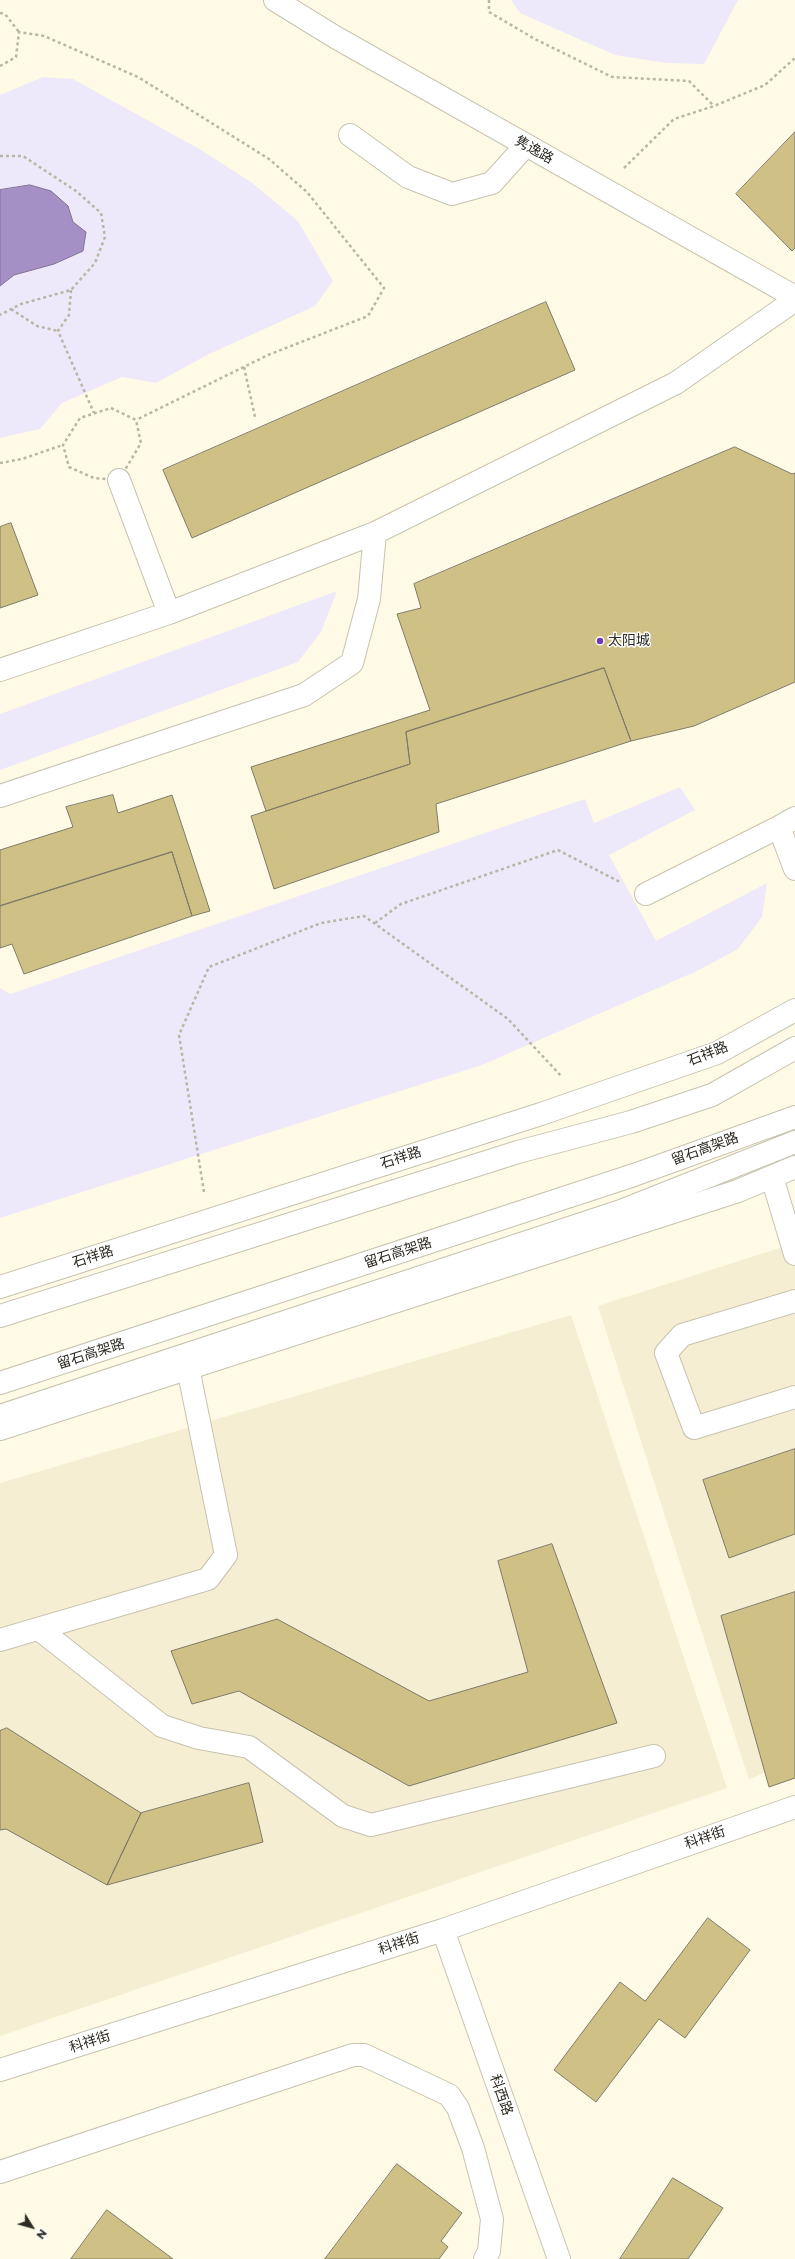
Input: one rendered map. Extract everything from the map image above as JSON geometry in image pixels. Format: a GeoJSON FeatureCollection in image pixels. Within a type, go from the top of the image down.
{"type":"FeatureCollection","features":[{"type":"Feature","properties":{"kind":"main road","name":"隽逸路"},"geometry":{"type":"LineString","coordinates":[[275,0],[335,37],[795,298]]}},
{"type":"Feature","properties":{"kind":"main road"},"geometry":{"type":"LineString","coordinates":[[350,135],[408,177],[452,194],[492,183],[526,145]]}},
{"type":"Feature","properties":{"kind":"main road"},"geometry":{"type":"LineString","coordinates":[[0,670],[169,613],[375,533],[676,383],[795,298]]}},
{"type":"Feature","properties":{"kind":"main road"},"geometry":{"type":"LineString","coordinates":[[120,480],[169,613]]}},
{"type":"Feature","properties":{"kind":"main road"},"geometry":{"type":"LineString","coordinates":[[0,796],[304,695],[352,663],[369,599],[375,533]]}},
{"type":"Feature","properties":{"kind":"main road"},"geometry":{"type":"LineString","coordinates":[[646,894],[787,823],[795,869]]}},
{"type":"Feature","properties":{"kind":"main road","name":"石祥路"},"geometry":{"type":"LineString","coordinates":[[0,1288],[583,1099],[717,1053],[795,1010]]}},
{"type":"Feature","properties":{"kind":"main road"},"geometry":{"type":"LineString","coordinates":[[712,1095],[795,1048]]}},
{"type":"Feature","properties":{"kind":"main road"},"geometry":{"type":"LineString","coordinates":[[0,1316],[518,1152],[631,1122],[712,1095],[795,1062]]}},
{"type":"Feature","properties":{"kind":"main road","name":"留石高架路"},"geometry":{"type":"LineString","coordinates":[[0,1384],[634,1175],[795,1117]]}},
{"type":"Feature","properties":{"kind":"main road"},"geometry":{"type":"LineString","coordinates":[[0,1416],[621,1211],[795,1142]]}},
{"type":"Feature","properties":{"kind":"main road"},"geometry":{"type":"LineString","coordinates":[[0,1429],[738,1191],[795,1167]]}},
{"type":"Feature","properties":{"kind":"main road"},"geometry":{"type":"LineString","coordinates":[[772,1176],[795,1254]]}},
{"type":"Feature","properties":{"kind":"main road"},"geometry":{"type":"LineString","coordinates":[[795,1301],[682,1335],[666,1353],[694,1428],[795,1397]]}},
{"type":"Feature","properties":{"kind":"main road"},"geometry":{"type":"LineString","coordinates":[[0,1640],[208,1579],[226,1555],[188,1368]]}},
{"type":"Feature","properties":{"kind":"main road"},"geometry":{"type":"LineString","coordinates":[[39,1629],[162,1726],[199,1738],[249,1747],[343,1816],[371,1825],[654,1756]]}},
{"type":"Feature","properties":{"kind":"main road","name":"科祥街"},"geometry":{"type":"LineString","coordinates":[[0,2070],[443,1930],[795,1807]]}},
{"type":"Feature","properties":{"kind":"main road","name":"科西路"},"geometry":{"type":"LineString","coordinates":[[443,1930],[559,2259]]}},
{"type":"Feature","properties":{"kind":"main road"},"geometry":{"type":"LineString","coordinates":[[0,2172],[353,2055],[364,2055],[448,2095],[458,2108],[473,2148],[492,2219],[489,2251],[485,2259]]}},
{"type":"Feature","properties":{"kind":"path"},"geometry":{"type":"LineString","coordinates":[[489,0],[489,12],[535,39],[612,78],[688,81],[714,106]]}},
{"type":"Feature","properties":{"kind":"path"},"geometry":{"type":"LineString","coordinates":[[0,13],[5,14],[19,32],[44,36],[138,77],[269,159],[306,192],[384,288],[368,316],[268,355],[136,420]]}},
{"type":"Feature","properties":{"kind":"path"},"geometry":{"type":"LineString","coordinates":[[0,66],[16,57],[19,32]]}},
{"type":"Feature","properties":{"kind":"path"},"geometry":{"type":"LineString","coordinates":[[604,189],[640,150],[674,119],[714,106],[766,85],[795,58]]}},
{"type":"Feature","properties":{"kind":"path"},"geometry":{"type":"LineString","coordinates":[[0,156],[23,156],[76,191],[101,213],[105,237],[95,263],[71,290],[21,304],[0,315]]}},
{"type":"Feature","properties":{"kind":"path"},"geometry":{"type":"LineString","coordinates":[[58,332],[69,315],[71,290]]}},
{"type":"Feature","properties":{"kind":"path"},"geometry":{"type":"LineString","coordinates":[[11,309],[36,326],[58,332]]}},
{"type":"Feature","properties":{"kind":"path"},"geometry":{"type":"LineString","coordinates":[[58,332],[94,413]]}},
{"type":"Feature","properties":{"kind":"path"},"geometry":{"type":"LineString","coordinates":[[244,367],[255,417]]}},
{"type":"Feature","properties":{"kind":"path"},"geometry":{"type":"LineString","coordinates":[[0,463],[22,460],[63,445],[80,418],[94,413],[111,408],[136,420]]}},
{"type":"Feature","properties":{"kind":"path"},"geometry":{"type":"LineString","coordinates":[[63,445],[68,467],[94,478],[120,480],[141,443],[136,420]]}},
{"type":"Feature","properties":{"kind":"path"},"geometry":{"type":"LineString","coordinates":[[375,924],[401,904],[558,850],[646,894]]}},
{"type":"Feature","properties":{"kind":"path"},"geometry":{"type":"LineString","coordinates":[[209,1220],[179,1034],[209,967],[321,923],[364,916],[508,1019],[583,1099]]}},
{"type":"Feature","properties":{"kind":"shaded area"},"geometry":{"type":"Polygon","coordinates":[[[511,0],[738,0],[704,64],[667,63],[615,55],[520,13],[511,0]]]}},
{"type":"Feature","properties":{"kind":"shaded area"},"geometry":{"type":"Polygon","coordinates":[[[43,77],[73,79],[201,150],[251,182],[298,221],[333,281],[315,306],[207,355],[156,383],[122,377],[62,403],[40,429],[0,438],[0,95],[43,77]]]}},
{"type":"Feature","properties":{"kind":"shaded area"},"geometry":{"type":"Polygon","coordinates":[[[30,185],[51,191],[68,206],[73,222],[86,232],[83,251],[54,264],[14,275],[0,286],[0,190],[30,185]]]}},
{"type":"Feature","properties":{"kind":"shaded area"},"geometry":{"type":"Polygon","coordinates":[[[337,591],[321,632],[298,662],[0,770],[0,714],[337,591]]]}},
{"type":"Feature","properties":{"kind":"shaded area"},"geometry":{"type":"Polygon","coordinates":[[[680,787],[695,810],[609,855],[656,941],[767,883],[762,917],[738,949],[697,971],[482,1065],[0,1218],[0,988],[10,994],[585,799],[594,823],[680,787]]]}},
{"type":"Feature","properties":{"kind":"shaded area"},"geometry":{"type":"Polygon","coordinates":[[[795,1243],[795,1757],[749,1780],[598,1306],[795,1243]]]}},
{"type":"Feature","properties":{"kind":"shaded area"},"geometry":{"type":"Polygon","coordinates":[[[571,1315],[727,1788],[0,2036],[0,1483],[571,1315]]]}},
{"type":"Feature","properties":{"kind":"building"},"geometry":{"type":"Polygon","coordinates":[[[795,132],[795,248],[792,251],[736,194],[795,132]]]}},
{"type":"Feature","properties":{"kind":"building"},"geometry":{"type":"Polygon","coordinates":[[[546,302],[575,370],[192,538],[163,470],[546,302]]]}},
{"type":"Feature","properties":{"kind":"building","name":"太阳城"},"geometry":{"type":"Polygon","coordinates":[[[735,447],[792,474],[795,473],[795,682],[694,726],[631,741],[604,668],[406,732],[410,764],[266,811],[251,767],[430,710],[397,614],[421,608],[414,584],[735,447]]]}},
{"type":"Feature","properties":{"kind":"building"},"geometry":{"type":"Polygon","coordinates":[[[11,523],[38,595],[0,608],[0,527],[11,523]]]}},
{"type":"Feature","properties":{"kind":"building"},"geometry":{"type":"Polygon","coordinates":[[[604,668],[631,741],[436,804],[439,832],[274,889],[251,816],[410,764],[406,732],[604,668]]]}},
{"type":"Feature","properties":{"kind":"building"},"geometry":{"type":"Polygon","coordinates":[[[113,795],[118,813],[172,795],[210,911],[192,916],[172,852],[0,906],[0,850],[73,827],[66,807],[113,795]]]}},
{"type":"Feature","properties":{"kind":"building"},"geometry":{"type":"Polygon","coordinates":[[[172,852],[192,916],[24,974],[12,944],[0,948],[0,906],[172,852]]]}},
{"type":"Feature","properties":{"kind":"building"},"geometry":{"type":"Polygon","coordinates":[[[795,1449],[795,1534],[729,1558],[703,1480],[795,1449]]]}},
{"type":"Feature","properties":{"kind":"building"},"geometry":{"type":"Polygon","coordinates":[[[552,1544],[617,1723],[409,1786],[239,1691],[192,1704],[171,1651],[277,1619],[429,1701],[528,1672],[498,1561],[552,1544]]]}},
{"type":"Feature","properties":{"kind":"building"},"geometry":{"type":"Polygon","coordinates":[[[795,1592],[795,1778],[769,1787],[721,1616],[795,1592]]]}},
{"type":"Feature","properties":{"kind":"building"},"geometry":{"type":"Polygon","coordinates":[[[7,1728],[141,1813],[107,1885],[6,1829],[0,1830],[0,1731],[7,1728]]]}},
{"type":"Feature","properties":{"kind":"building"},"geometry":{"type":"Polygon","coordinates":[[[249,1783],[263,1842],[107,1885],[141,1813],[249,1783]]]}},
{"type":"Feature","properties":{"kind":"building"},"geometry":{"type":"Polygon","coordinates":[[[708,1918],[750,1950],[685,2038],[659,2019],[596,2102],[554,2070],[620,1982],[645,2001],[708,1918]]]}},
{"type":"Feature","properties":{"kind":"building"},"geometry":{"type":"Polygon","coordinates":[[[397,2164],[462,2213],[441,2241],[448,2247],[439,2259],[325,2259],[397,2164]]]}},
{"type":"Feature","properties":{"kind":"building"},"geometry":{"type":"Polygon","coordinates":[[[673,2178],[723,2208],[688,2259],[620,2259],[673,2178]]]}},
{"type":"Feature","properties":{"kind":"building"},"geometry":{"type":"Polygon","coordinates":[[[107,2210],[173,2259],[71,2259],[107,2210]]]}},
{"type":"Feature","properties":{"kind":"place","name":"太阳城"},"geometry":{"type":"Point","coordinates":[600,641]}}]}
